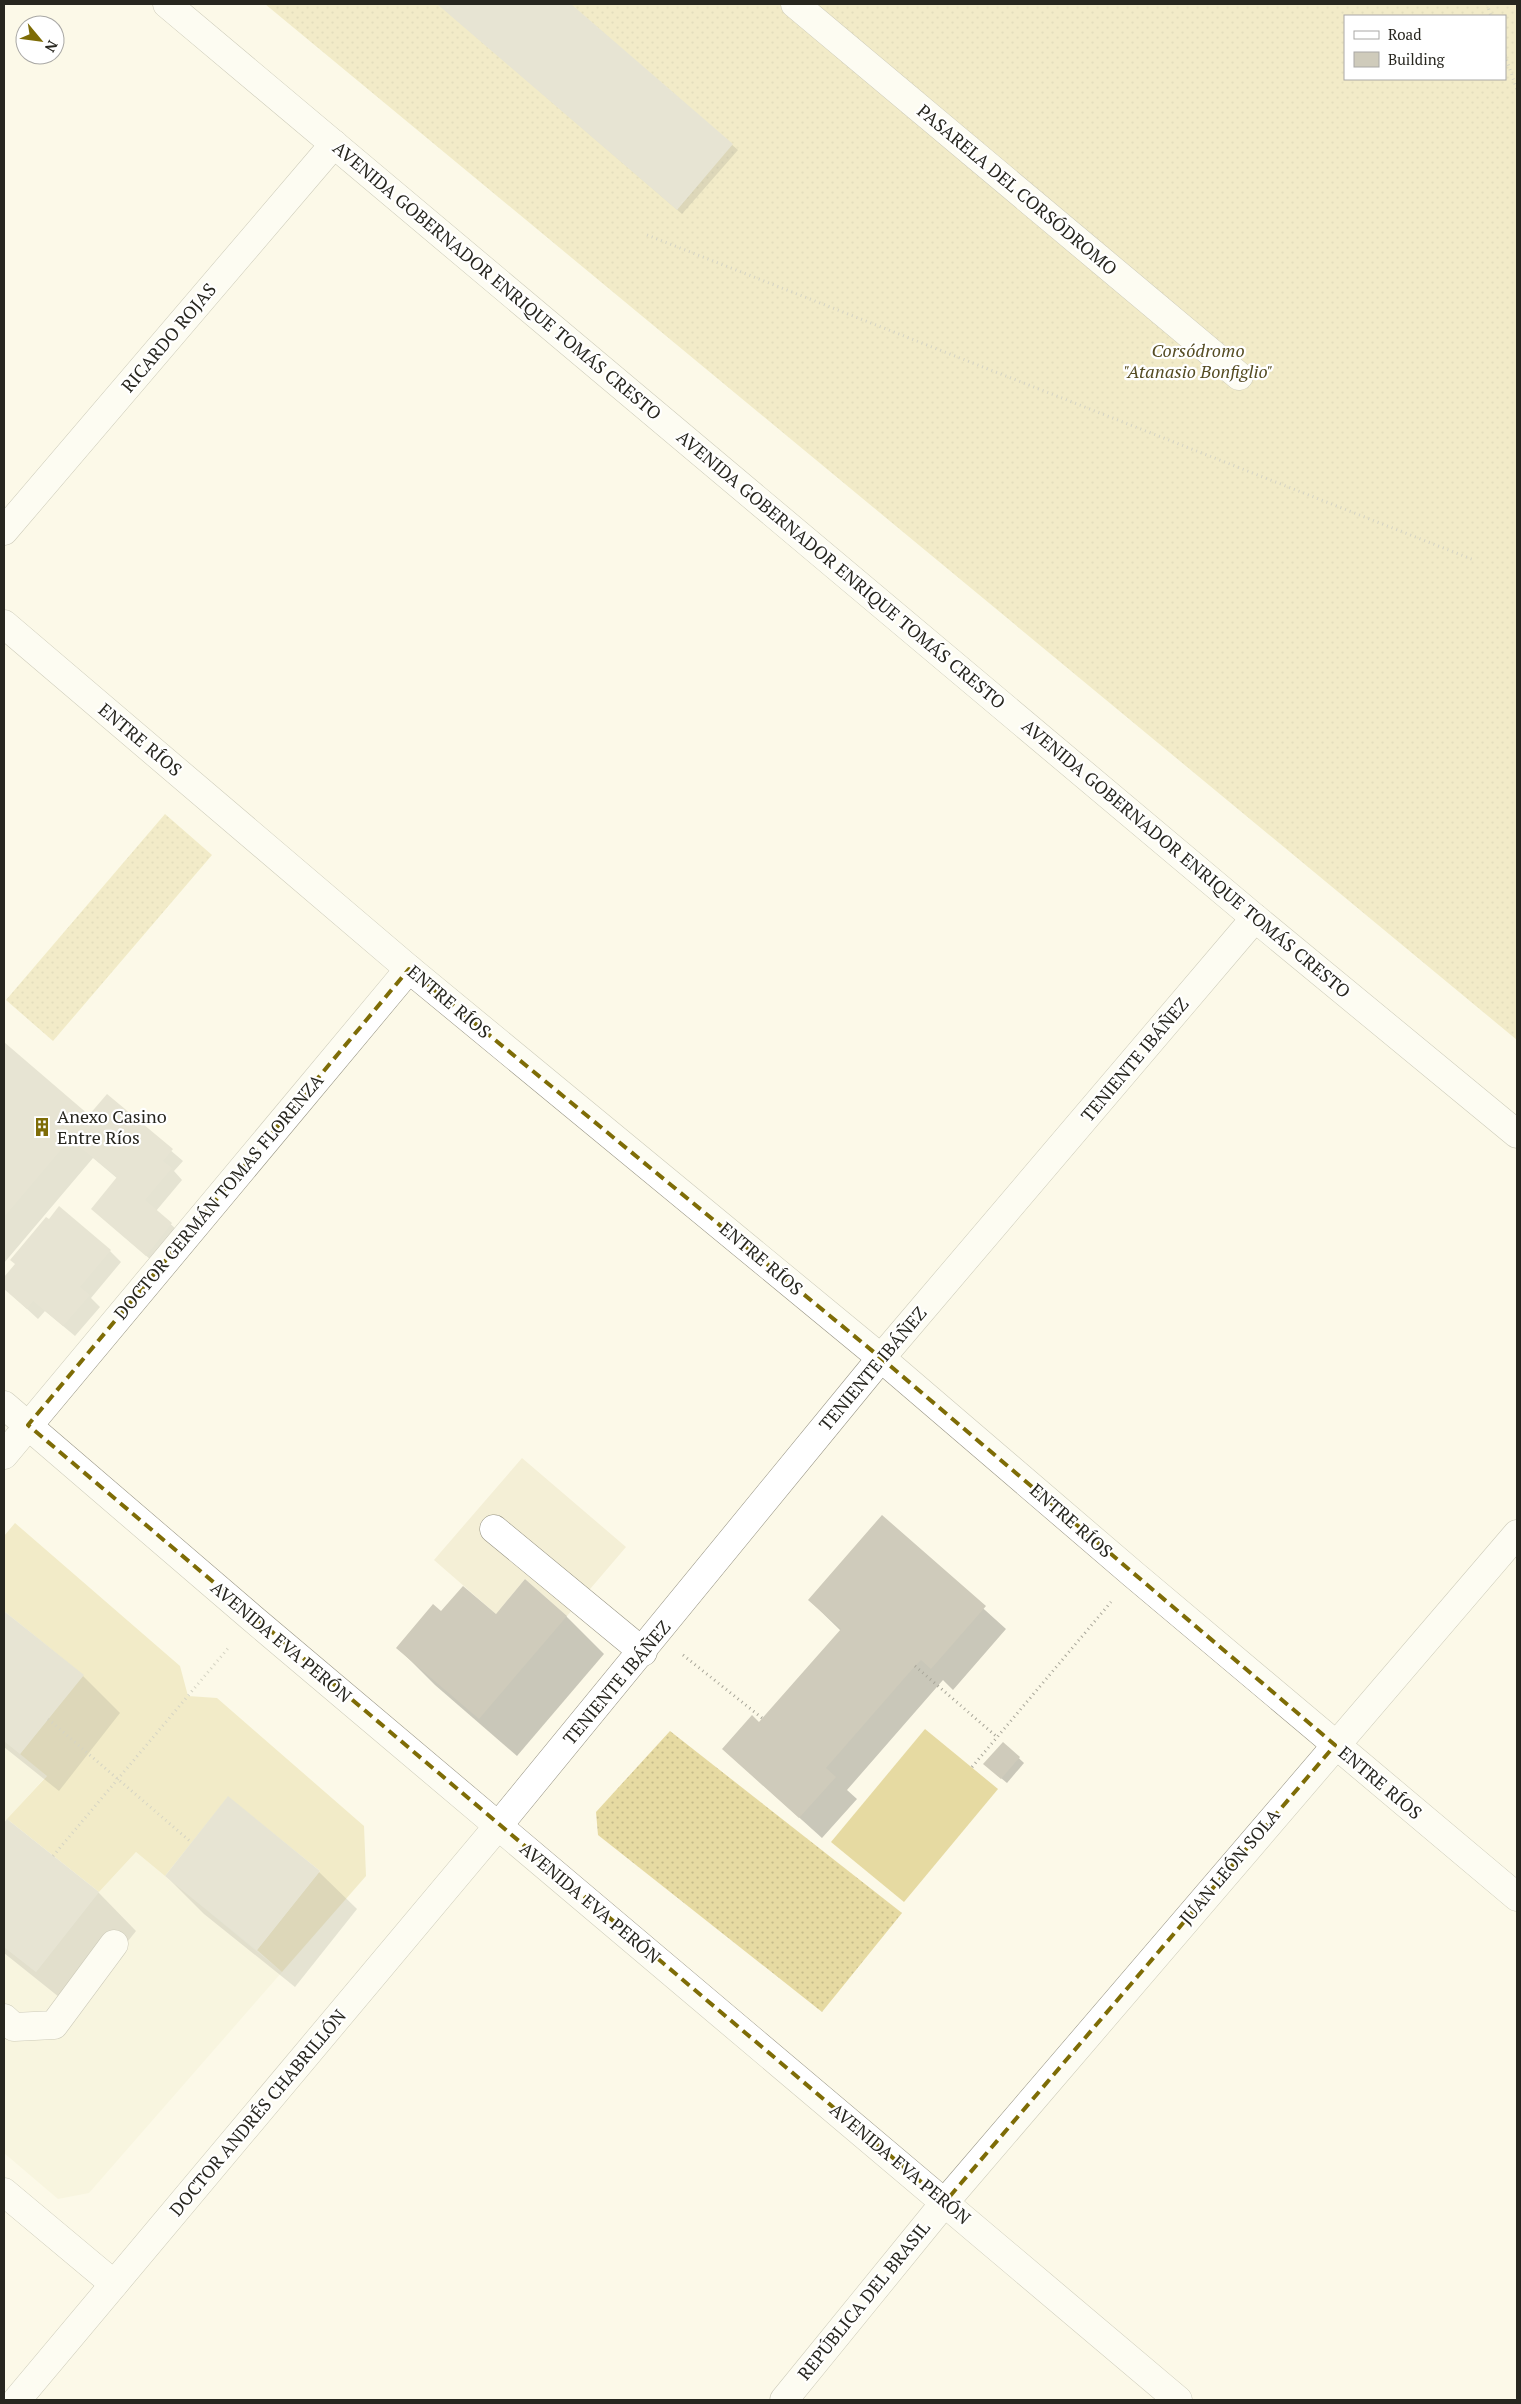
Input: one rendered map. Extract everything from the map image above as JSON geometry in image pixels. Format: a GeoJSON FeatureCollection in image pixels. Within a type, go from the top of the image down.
{"type":"FeatureCollection","features":[{"type":"Feature","properties":{"kind":"street","name":"AVENIDA GOBERNADOR ENRIQUE TOMÁS CRESTO"},"geometry":{"type":"LineString","coordinates":[[167,4],[1255,918],[1517,1134]]}},
{"type":"Feature","properties":{"kind":"street","name":"PASARELA DEL CORSÓDROMO"},"geometry":{"type":"LineString","coordinates":[[795,4],[1239,376]]}},
{"type":"Feature","properties":{"kind":"street","name":"RICARDO ROJAS"},"geometry":{"type":"LineString","coordinates":[[4,531],[334,144]]}},
{"type":"Feature","properties":{"kind":"street","name":"ENTRE RÍOS"},"geometry":{"type":"LineString","coordinates":[[4,624],[409,969],[881,1358],[1334,1745],[1517,1897]]}},
{"type":"Feature","properties":{"kind":"street","name":"TENIENTE IBÁÑEZ"},"geometry":{"type":"LineString","coordinates":[[498,1826],[650,1643],[881,1358],[1255,918]]}},
{"type":"Feature","properties":{"kind":"street","name":"DOCTOR GERMÁN TOMAS FLORENZA"},"geometry":{"type":"LineString","coordinates":[[4,1455],[409,969]]}},
{"type":"Feature","properties":{"kind":"street","name":"AVENIDA EVA PERÓN"},"geometry":{"type":"LineString","coordinates":[[4,1405],[252,1618],[1178,2400]]}},
{"type":"Feature","properties":{"kind":"street"},"geometry":{"type":"LineString","coordinates":[[494,1529],[650,1643]]}},
{"type":"Feature","properties":{"kind":"street","name":"JUAN LEÓN SOLA"},"geometry":{"type":"LineString","coordinates":[[945,2202],[1334,1745],[1517,1534]]}},
{"type":"Feature","properties":{"kind":"street","name":"DOCTOR ANDRÉS CHABRILLÓN"},"geometry":{"type":"LineString","coordinates":[[17,2400],[498,1826]]}},
{"type":"Feature","properties":{"kind":"street"},"geometry":{"type":"LineString","coordinates":[[4,2018],[14,2027],[54,2025],[114,1944]]}},
{"type":"Feature","properties":{"kind":"street"},"geometry":{"type":"LineString","coordinates":[[4,2192],[114,2284]]}},
{"type":"Feature","properties":{"kind":"street","name":"REPÚBLICA DEL BRASIL"},"geometry":{"type":"LineString","coordinates":[[784,2400],[945,2202]]}},
{"type":"Feature","properties":{"kind":"path"},"geometry":{"type":"LineString","coordinates":[[1506,57],[1517,90]]}},
{"type":"Feature","properties":{"kind":"path"},"geometry":{"type":"LineString","coordinates":[[647,235],[1474,560]]}},
{"type":"Feature","properties":{"kind":"path"},"geometry":{"type":"LineString","coordinates":[[972,1767],[1133,1574]]}},
{"type":"Feature","properties":{"kind":"path"},"geometry":{"type":"LineString","coordinates":[[54,1856],[252,1618]]}},
{"type":"Feature","properties":{"kind":"path"},"geometry":{"type":"LineString","coordinates":[[650,1643],[762,1718]]}},
{"type":"Feature","properties":{"kind":"path"},"geometry":{"type":"LineString","coordinates":[[915,1666],[997,1737]]}},
{"type":"Feature","properties":{"kind":"path"},"geometry":{"type":"LineString","coordinates":[[48,1719],[191,1842]]}},
{"type":"Feature","properties":{"kind":"highlighted area"},"geometry":{"type":"Polygon","coordinates":[[[409,969],[881,1358],[1335,1745],[945,2202],[28,1425],[409,969]]]}},
{"type":"Feature","properties":{"kind":"shaded area"},"geometry":{"type":"Polygon","coordinates":[[[522,1458],[626,1547],[567,1616],[525,1579],[496,1614],[434,1560],[522,1458]]]}},
{"type":"Feature","properties":{"kind":"shaded area"},"geometry":{"type":"Polygon","coordinates":[[[4,1741],[47,1775],[4,1823],[4,1741]]]}},
{"type":"Feature","properties":{"kind":"shaded area"},"geometry":{"type":"Polygon","coordinates":[[[136,1852],[282,1972],[89,2193],[58,2199],[4,2153],[4,1947],[36,1972],[99,1892],[136,1852]]]}},
{"type":"Feature","properties":{"kind":"green space","name":"Corsódromo \"Atanasio Bonfiglio\""},"geometry":{"type":"Polygon","coordinates":[[[265,4],[1517,4],[1517,1040],[265,4]]]}},
{"type":"Feature","properties":{"kind":"green space"},"geometry":{"type":"Polygon","coordinates":[[[165,814],[212,855],[53,1041],[6,1000],[165,814]]]}},
{"type":"Feature","properties":{"kind":"green space"},"geometry":{"type":"Polygon","coordinates":[[[15,1523],[180,1666],[188,1696],[217,1698],[364,1826],[366,1876],[282,1972],[257,1950],[320,1871],[228,1797],[165,1876],[136,1852],[99,1892],[7,1819],[47,1776],[20,1754],[83,1675],[4,1611],[4,1536],[15,1523]]]}},
{"type":"Feature","properties":{"kind":"green space"},"geometry":{"type":"Polygon","coordinates":[[[925,1729],[998,1789],[904,1902],[831,1842],[925,1729]]]}},
{"type":"Feature","properties":{"kind":"green space"},"geometry":{"type":"Polygon","coordinates":[[[670,1731],[902,1913],[822,2012],[598,1835],[596,1812],[670,1731]]]}},
{"type":"Feature","properties":{"kind":"building"},"geometry":{"type":"Polygon","coordinates":[[[437,4],[571,4],[733,144],[677,210],[437,4]]]}},
{"type":"Feature","properties":{"kind":"building"},"geometry":{"type":"Polygon","coordinates":[[[4,1042],[89,1115],[107,1094],[173,1149],[163,1161],[172,1168],[145,1200],[172,1223],[146,1256],[91,1209],[117,1177],[70,1139],[4,1217],[4,1042]]]}},
{"type":"Feature","properties":{"kind":"building"},"geometry":{"type":"Polygon","coordinates":[[[59,1206],[111,1250],[80,1287],[90,1295],[63,1326],[33,1301],[27,1309],[4,1289],[4,1277],[15,1264],[10,1260],[46,1217],[49,1219],[59,1206]]]}},
{"type":"Feature","properties":{"kind":"building"},"geometry":{"type":"Polygon","coordinates":[[[882,1515],[986,1606],[931,1669],[921,1660],[915,1666],[826,1768],[836,1777],[799,1818],[722,1749],[752,1715],[759,1722],[841,1629],[808,1600],[882,1515]]]}},
{"type":"Feature","properties":{"kind":"building"},"geometry":{"type":"Polygon","coordinates":[[[525,1579],[567,1616],[479,1719],[396,1648],[433,1604],[441,1611],[463,1586],[496,1614],[525,1579]]]}},
{"type":"Feature","properties":{"kind":"building"},"geometry":{"type":"Polygon","coordinates":[[[4,1611],[84,1675],[20,1754],[4,1741],[4,1611]]]}},
{"type":"Feature","properties":{"kind":"building"},"geometry":{"type":"Polygon","coordinates":[[[1003,1742],[1020,1757],[1001,1779],[983,1764],[1003,1742]]]}},
{"type":"Feature","properties":{"kind":"building"},"geometry":{"type":"Polygon","coordinates":[[[228,1796],[320,1871],[257,1950],[165,1876],[228,1796]]]}},
{"type":"Feature","properties":{"kind":"building"},"geometry":{"type":"Polygon","coordinates":[[[7,1819],[99,1892],[36,1972],[4,1947],[4,1823],[7,1819]]]}},
{"type":"Feature","properties":{"kind":"place","name":"Anexo Casino Entre Ríos"},"geometry":{"type":"Point","coordinates":[42,1127]}}]}
